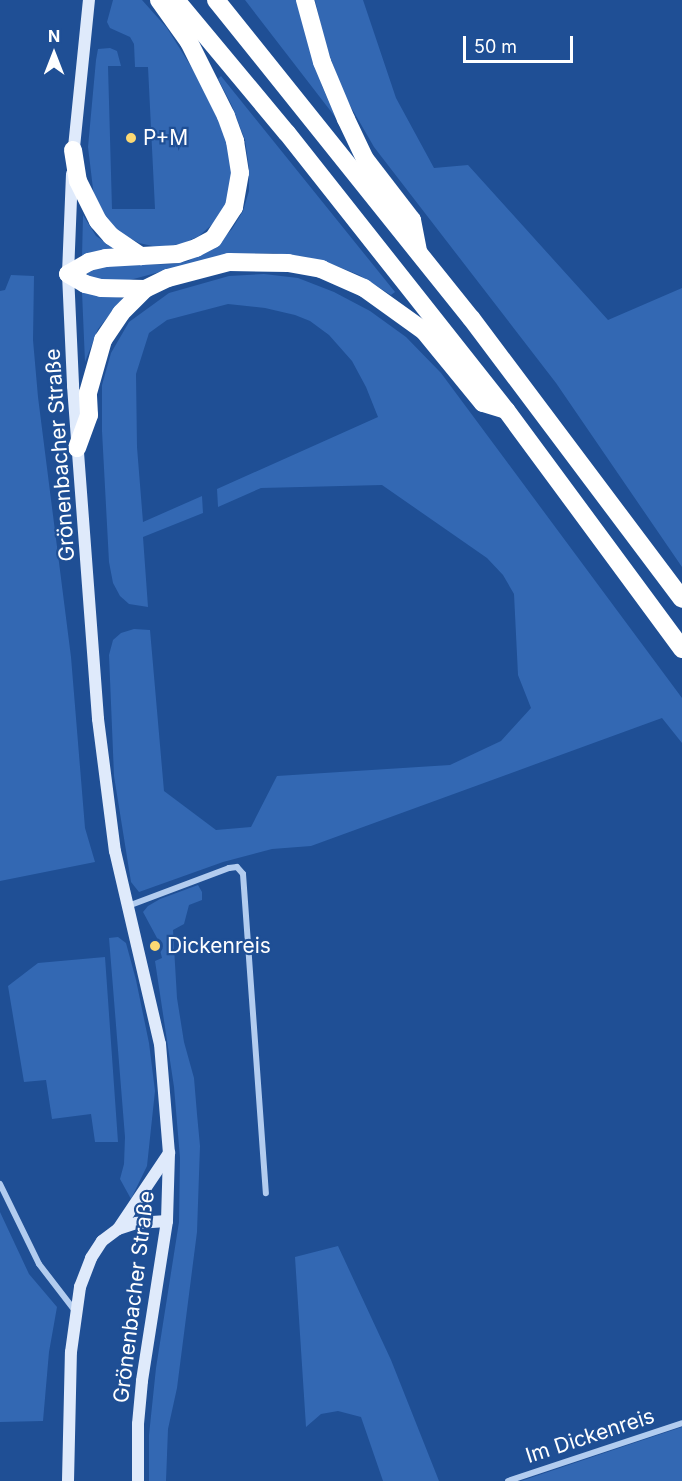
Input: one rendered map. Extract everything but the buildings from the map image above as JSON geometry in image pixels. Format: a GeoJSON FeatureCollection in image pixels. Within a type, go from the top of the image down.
{"type":"FeatureCollection","features":[{"type":"Feature","properties":{"kind":"highway"},"geometry":{"type":"LineString","coordinates":[[145,289],[101,288],[85,284],[68,274],[89,262],[178,254],[213,239],[234,207],[240,173],[235,141],[215,92],[189,42],[159,0]]}},
{"type":"Feature","properties":{"kind":"highway"},"geometry":{"type":"LineString","coordinates":[[176,0],[287,133],[506,410],[682,649]]}},
{"type":"Feature","properties":{"kind":"highway"},"geometry":{"type":"LineString","coordinates":[[216,0],[336,147],[492,345],[682,600]]}},
{"type":"Feature","properties":{"kind":"highway"},"geometry":{"type":"LineString","coordinates":[[304,0],[313,36],[336,97],[365,159],[412,220],[419,254]]}},
{"type":"Feature","properties":{"kind":"highway"},"geometry":{"type":"LineString","coordinates":[[73,150],[78,181],[98,221],[111,236],[141,256]]}},
{"type":"Feature","properties":{"kind":"highway"},"geometry":{"type":"LineString","coordinates":[[77,448],[89,415],[88,393],[103,340],[121,313],[145,289],[168,278],[229,262],[288,263],[321,269],[364,288],[424,331],[483,403],[506,410]]}},
{"type":"Feature","properties":{"kind":"main road","name":"Grönenbacher Straße"},"geometry":{"type":"LineString","coordinates":[[89,0],[73,150],[68,274],[77,448],[106,796],[128,906],[160,1044],[169,1152],[167,1221],[142,1381],[138,1424],[138,1481]]}},
{"type":"Feature","properties":{"kind":"main road"},"geometry":{"type":"LineString","coordinates":[[68,1481],[71,1352],[80,1287],[91,1258],[102,1241],[118,1229],[169,1152]]}},
{"type":"Feature","properties":{"kind":"main road"},"geometry":{"type":"LineString","coordinates":[[118,1229],[150,1220],[167,1221]]}},
{"type":"Feature","properties":{"kind":"street"},"geometry":{"type":"LineString","coordinates":[[128,906],[229,868],[237,867],[243,874],[266,1193]]}},
{"type":"Feature","properties":{"kind":"street"},"geometry":{"type":"LineString","coordinates":[[0,1184],[39,1264],[76,1313]]}},
{"type":"Feature","properties":{"kind":"street","name":"Im Dickenreis"},"geometry":{"type":"LineString","coordinates":[[508,1481],[682,1423]]}},
{"type":"Feature","properties":{"kind":"shaded area"},"geometry":{"type":"Polygon","coordinates":[[[113,0],[142,0],[167,28],[197,76],[223,129],[230,151],[232,172],[226,204],[215,222],[199,236],[182,244],[157,247],[139,243],[117,231],[103,215],[94,197],[88,147],[96,60],[98,49],[110,48],[117,51],[121,66],[108,66],[112,209],[155,209],[148,67],[135,67],[134,44],[130,37],[110,28],[107,22],[113,0]]]}},
{"type":"Feature","properties":{"kind":"shaded area"},"geometry":{"type":"Polygon","coordinates":[[[245,0],[296,0],[322,86],[336,118],[245,0]]]}},
{"type":"Feature","properties":{"kind":"shaded area"},"geometry":{"type":"Polygon","coordinates":[[[315,0],[363,0],[396,98],[434,168],[468,165],[608,320],[682,288],[682,567],[556,383],[374,147],[344,95],[325,43],[315,0]]]}},
{"type":"Feature","properties":{"kind":"shaded area"},"geometry":{"type":"Polygon","coordinates":[[[221,76],[395,292],[391,295],[359,275],[334,265],[306,257],[273,253],[227,254],[126,281],[107,281],[92,278],[87,274],[97,266],[173,264],[188,261],[217,245],[232,229],[243,211],[249,191],[249,168],[245,140],[232,106],[218,79],[221,76]]]}},
{"type":"Feature","properties":{"kind":"shaded area"},"geometry":{"type":"Polygon","coordinates":[[[83,215],[96,236],[117,250],[91,252],[82,257],[83,215]]]}},
{"type":"Feature","properties":{"kind":"shaded area"},"geometry":{"type":"Polygon","coordinates":[[[264,274],[298,278],[334,292],[370,311],[406,337],[441,373],[682,698],[682,743],[662,718],[311,846],[272,849],[223,862],[139,892],[131,882],[114,776],[109,655],[113,640],[121,633],[134,629],[150,630],[164,791],[216,830],[251,827],[277,776],[450,765],[501,741],[531,708],[518,675],[514,594],[503,575],[487,558],[382,485],[261,488],[218,507],[217,489],[378,417],[352,361],[329,335],[310,321],[295,315],[265,308],[228,304],[167,320],[149,333],[136,374],[137,447],[143,522],[202,496],[203,513],[143,537],[148,607],[129,604],[120,596],[113,583],[109,562],[102,431],[102,385],[111,353],[129,322],[169,293],[229,276],[264,274]]]}},
{"type":"Feature","properties":{"kind":"shaded area"},"geometry":{"type":"Polygon","coordinates":[[[11,275],[34,276],[33,340],[38,397],[71,657],[85,828],[95,862],[0,881],[0,291],[5,290],[11,275]]]}},
{"type":"Feature","properties":{"kind":"shaded area"},"geometry":{"type":"Polygon","coordinates":[[[82,292],[123,298],[98,329],[85,362],[82,292]]]}},
{"type":"Feature","properties":{"kind":"shaded area"},"geometry":{"type":"Polygon","coordinates":[[[198,885],[202,892],[202,900],[189,905],[184,924],[173,930],[177,998],[184,1042],[194,1078],[200,1146],[197,1232],[177,1388],[168,1429],[166,1481],[149,1481],[149,1435],[156,1368],[179,1222],[180,1158],[174,1087],[155,961],[162,958],[157,938],[143,912],[160,899],[198,885]]]}},
{"type":"Feature","properties":{"kind":"shaded area"},"geometry":{"type":"Polygon","coordinates":[[[118,937],[126,943],[136,980],[149,1043],[155,1091],[147,1166],[131,1199],[120,1179],[124,1164],[125,1137],[109,938],[118,937]]]}},
{"type":"Feature","properties":{"kind":"shaded area"},"geometry":{"type":"Polygon","coordinates":[[[105,957],[118,1142],[95,1142],[91,1114],[52,1119],[46,1080],[24,1082],[8,986],[38,963],[105,957]]]}},
{"type":"Feature","properties":{"kind":"shaded area"},"geometry":{"type":"Polygon","coordinates":[[[0,1212],[29,1274],[57,1307],[49,1352],[43,1421],[0,1422],[0,1212]]]}},
{"type":"Feature","properties":{"kind":"shaded area"},"geometry":{"type":"Polygon","coordinates":[[[338,1246],[391,1360],[439,1481],[383,1481],[361,1417],[338,1411],[321,1414],[306,1427],[295,1257],[338,1246]]]}},
{"type":"Feature","properties":{"kind":"shaded area"},"geometry":{"type":"Polygon","coordinates":[[[682,1427],[682,1481],[521,1481],[628,1445],[682,1427]]]}},
{"type":"Feature","properties":{"kind":"place","name":"P+M"},"geometry":{"type":"Point","coordinates":[131,138]}},
{"type":"Feature","properties":{"kind":"place","name":"Dickenreis"},"geometry":{"type":"Point","coordinates":[155,946]}}]}
